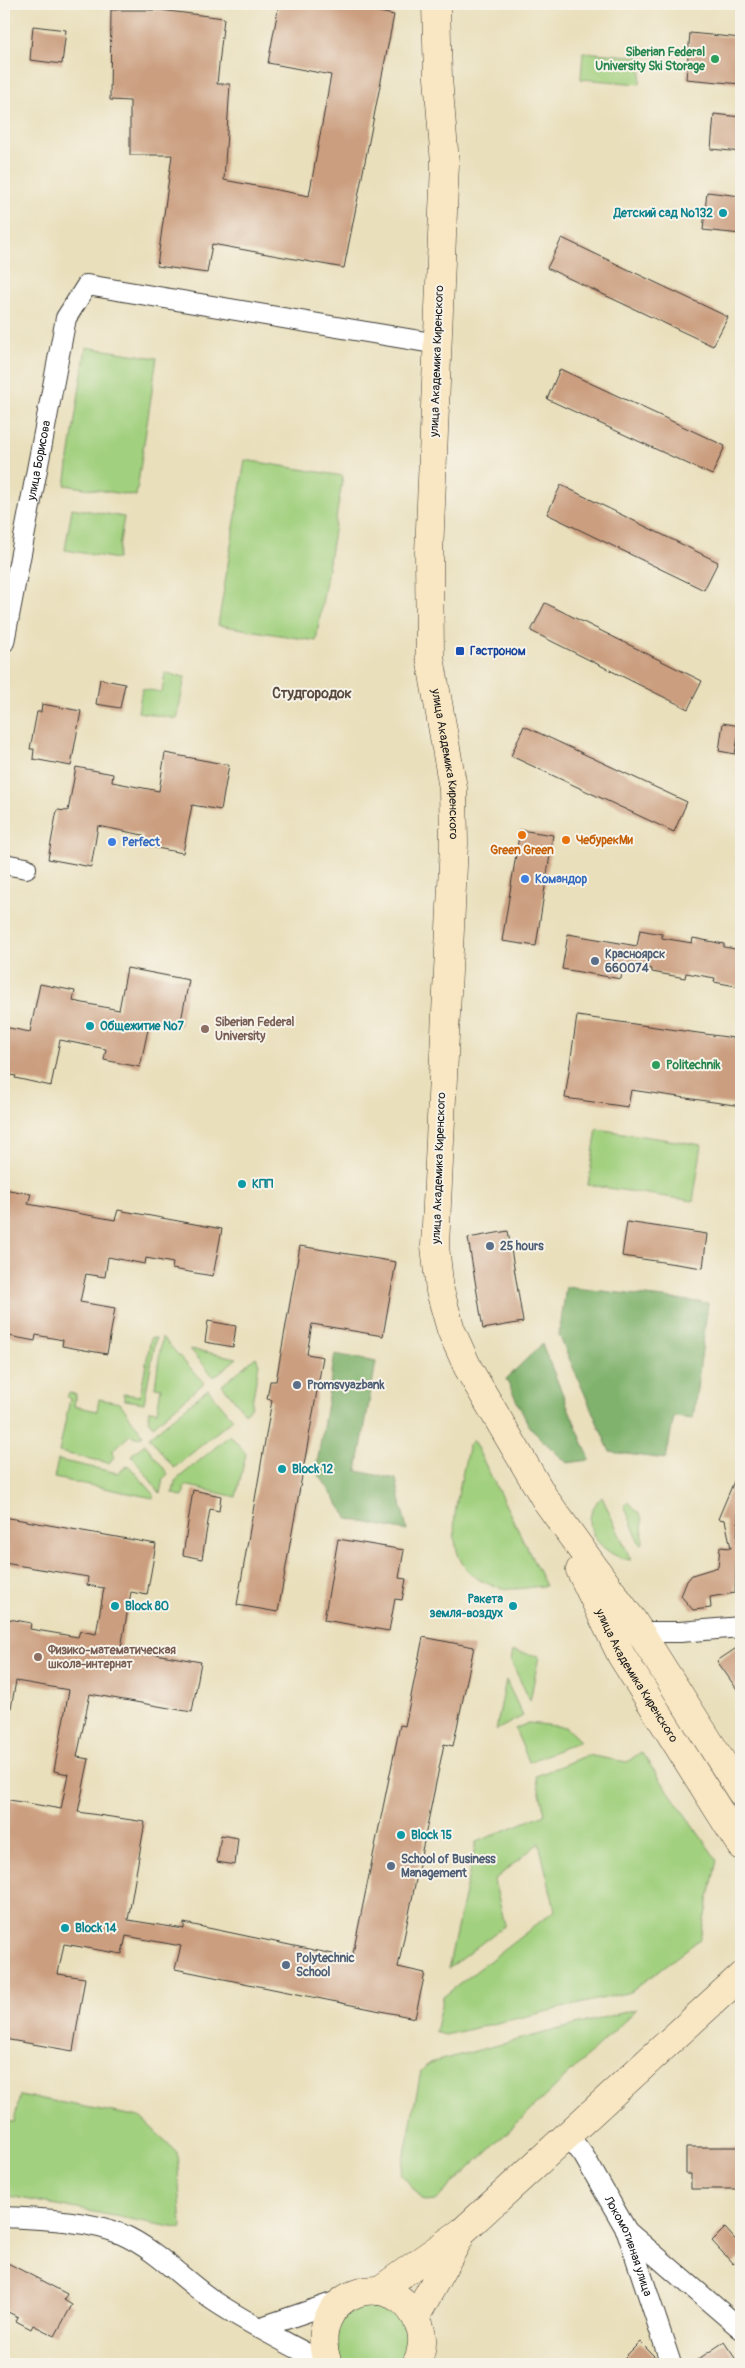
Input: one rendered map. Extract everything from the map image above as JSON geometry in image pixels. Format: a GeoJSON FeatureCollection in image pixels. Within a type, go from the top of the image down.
{"type":"FeatureCollection","features":[{"type":"Feature","properties":{"kind":"main road","name":"улица Академика Киренского"},"geometry":{"type":"LineString","coordinates":[[436,4],[438,78],[445,163],[429,553],[430,657],[453,788],[454,844],[435,1246],[440,1291],[458,1345],[468,1368],[545,1499],[622,1654],[741,1846]]}},
{"type":"Feature","properties":{"kind":"main road","name":"улица Академика Киренского"},"geometry":{"type":"LineString","coordinates":[[545,1499],[640,1632],[741,1792]]}},
{"type":"Feature","properties":{"kind":"main road"},"geometry":{"type":"LineString","coordinates":[[378,2291],[463,2231],[569,2136],[741,1976]]}},
{"type":"Feature","properties":{"kind":"main road"},"geometry":{"type":"LineString","coordinates":[[416,2316],[463,2231]]}},
{"type":"Feature","properties":{"kind":"main road"},"geometry":{"type":"LineString","coordinates":[[328,2364],[323,2351],[324,2329],[333,2309],[344,2299],[366,2291],[378,2291],[400,2299],[416,2316],[422,2331],[422,2347],[416,2364]]}},
{"type":"Feature","properties":{"kind":"street","name":"улица Борисова"},"geometry":{"type":"LineString","coordinates":[[4,642],[66,318],[87,285],[438,344]]}},
{"type":"Feature","properties":{"kind":"street"},"geometry":{"type":"LineString","coordinates":[[4,864],[26,868]]}},
{"type":"Feature","properties":{"kind":"street"},"geometry":{"type":"LineString","coordinates":[[640,1632],[680,1632],[741,1627]]}},
{"type":"Feature","properties":{"kind":"street","name":"Локомотивная улица"},"geometry":{"type":"LineString","coordinates":[[569,2136],[584,2156],[627,2231],[671,2364]]}},
{"type":"Feature","properties":{"kind":"street"},"geometry":{"type":"LineString","coordinates":[[4,2217],[75,2223],[121,2234],[161,2259],[212,2300],[259,2328],[328,2364]]}},
{"type":"Feature","properties":{"kind":"street"},"geometry":{"type":"LineString","coordinates":[[627,2231],[741,2328]]}},
{"type":"Feature","properties":{"kind":"street"},"geometry":{"type":"LineString","coordinates":[[259,2328],[344,2299]]}},
{"type":"Feature","properties":{"kind":"street"},"geometry":{"type":"LineString","coordinates":[[259,2328],[304,2364]]}},
{"type":"Feature","properties":{"kind":"green space"},"geometry":{"type":"Polygon","coordinates":[[[583,52],[642,57],[640,84],[581,79],[583,52]]]}},
{"type":"Feature","properties":{"kind":"green space"},"geometry":{"type":"Polygon","coordinates":[[[86,347],[157,358],[136,496],[65,485],[86,347]]]}},
{"type":"Feature","properties":{"kind":"green space"},"geometry":{"type":"Polygon","coordinates":[[[245,460],[343,476],[316,641],[218,625],[245,460]]]}},
{"type":"Feature","properties":{"kind":"green space"},"geometry":{"type":"Polygon","coordinates":[[[72,508],[124,517],[117,559],[65,550],[72,508]]]}},
{"type":"Feature","properties":{"kind":"green space"},"geometry":{"type":"Polygon","coordinates":[[[165,673],[185,677],[177,719],[138,712],[142,689],[162,692],[165,673]]]}},
{"type":"Feature","properties":{"kind":"green space"},"geometry":{"type":"Polygon","coordinates":[[[597,1129],[702,1145],[693,1201],[588,1185],[597,1129]]]}},
{"type":"Feature","properties":{"kind":"green space"},"geometry":{"type":"Polygon","coordinates":[[[566,1287],[708,1303],[693,1419],[674,1417],[666,1459],[610,1452],[559,1335],[566,1287]]]}},
{"type":"Feature","properties":{"kind":"green space"},"geometry":{"type":"Polygon","coordinates":[[[151,1337],[156,1338],[144,1403],[125,1400],[123,1394],[140,1396],[151,1337]]]}},
{"type":"Feature","properties":{"kind":"green space"},"geometry":{"type":"Polygon","coordinates":[[[162,1337],[204,1383],[153,1426],[148,1420],[150,1410],[157,1411],[161,1388],[155,1387],[162,1337]]]}},
{"type":"Feature","properties":{"kind":"green space"},"geometry":{"type":"Polygon","coordinates":[[[542,1344],[590,1460],[567,1463],[537,1435],[528,1424],[506,1379],[542,1344]]]}},
{"type":"Feature","properties":{"kind":"green space"},"geometry":{"type":"Polygon","coordinates":[[[190,1349],[237,1358],[214,1377],[190,1349]]]}},
{"type":"Feature","properties":{"kind":"green space"},"geometry":{"type":"Polygon","coordinates":[[[335,1354],[376,1362],[357,1471],[396,1479],[407,1531],[348,1519],[316,1470],[335,1354]]]}},
{"type":"Feature","properties":{"kind":"green space"},"geometry":{"type":"Polygon","coordinates":[[[256,1357],[259,1364],[251,1408],[245,1413],[222,1385],[256,1357]]]}},
{"type":"Feature","properties":{"kind":"green space"},"geometry":{"type":"Polygon","coordinates":[[[208,1389],[233,1419],[174,1468],[149,1437],[208,1389]]]}},
{"type":"Feature","properties":{"kind":"green space"},"geometry":{"type":"Polygon","coordinates":[[[69,1393],[76,1394],[74,1406],[97,1411],[99,1399],[120,1403],[143,1435],[139,1438],[130,1435],[113,1450],[114,1457],[109,1463],[59,1452],[70,1399],[67,1397],[69,1393]]]}},
{"type":"Feature","properties":{"kind":"green space"},"geometry":{"type":"Polygon","coordinates":[[[230,1435],[246,1454],[236,1497],[185,1485],[183,1497],[173,1493],[175,1481],[230,1435]]]}},
{"type":"Feature","properties":{"kind":"green space"},"geometry":{"type":"Polygon","coordinates":[[[473,1440],[546,1586],[513,1589],[503,1588],[480,1580],[465,1567],[457,1551],[454,1531],[459,1489],[468,1447],[473,1440]]]}},
{"type":"Feature","properties":{"kind":"green space"},"geometry":{"type":"Polygon","coordinates":[[[145,1444],[168,1474],[163,1479],[160,1493],[131,1455],[145,1444]]]}},
{"type":"Feature","properties":{"kind":"green space"},"geometry":{"type":"Polygon","coordinates":[[[58,1460],[118,1473],[128,1465],[154,1494],[153,1498],[54,1478],[58,1460]]]}},
{"type":"Feature","properties":{"kind":"green space"},"geometry":{"type":"Polygon","coordinates":[[[602,1497],[631,1560],[609,1552],[594,1536],[590,1517],[594,1507],[602,1497]]]}},
{"type":"Feature","properties":{"kind":"green space"},"geometry":{"type":"Polygon","coordinates":[[[629,1502],[642,1518],[643,1543],[640,1545],[624,1505],[629,1502]]]}},
{"type":"Feature","properties":{"kind":"green space"},"geometry":{"type":"Polygon","coordinates":[[[513,1651],[539,1656],[530,1701],[511,1661],[513,1651]]]}},
{"type":"Feature","properties":{"kind":"green space"},"geometry":{"type":"Polygon","coordinates":[[[506,1680],[523,1716],[496,1730],[506,1680]]]}},
{"type":"Feature","properties":{"kind":"green space"},"geometry":{"type":"Polygon","coordinates":[[[528,1723],[565,1727],[580,1741],[529,1762],[515,1729],[528,1723]]]}},
{"type":"Feature","properties":{"kind":"green space"},"geometry":{"type":"Polygon","coordinates":[[[641,1752],[717,1860],[700,1939],[631,1992],[445,2035],[435,2032],[443,1997],[555,1910],[539,1843],[494,1880],[505,1925],[448,1969],[476,1842],[545,1814],[536,1776],[587,1755],[627,1762],[641,1752]]]}},
{"type":"Feature","properties":{"kind":"green space"},"geometry":{"type":"Polygon","coordinates":[[[637,2009],[436,2200],[424,2201],[401,2174],[421,2071],[429,2063],[637,2009]]]}},
{"type":"Feature","properties":{"kind":"green space"},"geometry":{"type":"Polygon","coordinates":[[[20,2095],[140,2117],[177,2152],[182,2229],[4,2195],[4,2121],[14,2122],[20,2095]]]}},
{"type":"Feature","properties":{"kind":"green space"},"geometry":{"type":"Polygon","coordinates":[[[366,2301],[392,2306],[411,2338],[402,2364],[341,2364],[335,2324],[366,2301]]]}},
{"type":"Feature","properties":{"kind":"building"},"geometry":{"type":"Polygon","coordinates":[[[279,4],[338,4],[394,15],[344,268],[212,244],[207,273],[157,266],[172,155],[130,155],[130,101],[110,100],[111,10],[160,10],[224,18],[217,84],[230,84],[224,180],[309,196],[331,75],[268,63],[279,4]]]}},
{"type":"Feature","properties":{"kind":"building"},"geometry":{"type":"Polygon","coordinates":[[[33,26],[66,30],[62,64],[30,60],[33,26]]]}},
{"type":"Feature","properties":{"kind":"building","name":"Siberian Federal University Ski Storage"},"geometry":{"type":"Polygon","coordinates":[[[690,33],[741,38],[741,84],[686,79],[690,33]]]}},
{"type":"Feature","properties":{"kind":"building"},"geometry":{"type":"Polygon","coordinates":[[[714,114],[741,117],[741,152],[711,149],[714,114]]]}},
{"type":"Feature","properties":{"kind":"building","name":"Детский сад №132"},"geometry":{"type":"Polygon","coordinates":[[[707,192],[741,196],[741,234],[703,230],[707,192]]]}},
{"type":"Feature","properties":{"kind":"building"},"geometry":{"type":"Polygon","coordinates":[[[562,238],[728,317],[713,346],[547,268],[562,238]]]}},
{"type":"Feature","properties":{"kind":"building"},"geometry":{"type":"Polygon","coordinates":[[[560,369],[725,446],[712,475],[547,399],[560,369]]]}},
{"type":"Feature","properties":{"kind":"building"},"geometry":{"type":"Polygon","coordinates":[[[561,485],[718,562],[704,590],[547,514],[561,485]]]}},
{"type":"Feature","properties":{"kind":"building"},"geometry":{"type":"Polygon","coordinates":[[[545,603],[702,681],[688,709],[531,631],[545,603]]]}},
{"type":"Feature","properties":{"kind":"building"},"geometry":{"type":"Polygon","coordinates":[[[100,679],[125,684],[120,708],[96,704],[100,679]]]}},
{"type":"Feature","properties":{"kind":"building"},"geometry":{"type":"Polygon","coordinates":[[[42,704],[81,711],[71,766],[33,759],[34,749],[30,749],[37,712],[41,712],[42,704]]]}},
{"type":"Feature","properties":{"kind":"building"},"geometry":{"type":"Polygon","coordinates":[[[723,723],[740,726],[735,754],[719,751],[723,723]]]}},
{"type":"Feature","properties":{"kind":"building"},"geometry":{"type":"Polygon","coordinates":[[[524,726],[687,802],[674,832],[511,756],[524,726]]]}},
{"type":"Feature","properties":{"kind":"building"},"geometry":{"type":"Polygon","coordinates":[[[165,753],[229,765],[221,810],[192,805],[183,853],[141,845],[143,835],[98,826],[91,867],[48,859],[57,810],[68,811],[76,767],[113,774],[112,782],[159,791],[165,753]]]}},
{"type":"Feature","properties":{"kind":"building"},"geometry":{"type":"Polygon","coordinates":[[[520,830],[553,835],[536,946],[502,941],[520,830]]]}},
{"type":"Feature","properties":{"kind":"building"},"geometry":{"type":"Polygon","coordinates":[[[640,930],[662,934],[662,938],[692,943],[693,938],[724,944],[724,947],[741,950],[741,987],[714,982],[715,978],[686,973],[685,978],[652,972],[652,969],[623,964],[621,979],[562,969],[568,934],[637,946],[640,930]]]}},
{"type":"Feature","properties":{"kind":"building","name":"Общежитие №7"},"geometry":{"type":"Polygon","coordinates":[[[127,968],[189,980],[180,1026],[150,1020],[140,1067],[104,1060],[106,1049],[60,1040],[51,1086],[4,1074],[4,1027],[30,1032],[40,984],[75,991],[73,1001],[119,1010],[127,968]]]}},
{"type":"Feature","properties":{"kind":"building","name":"Politechnik"},"geometry":{"type":"Polygon","coordinates":[[[577,1016],[741,1039],[741,1106],[631,1090],[628,1107],[565,1098],[577,1016]]]}},
{"type":"Feature","properties":{"kind":"building"},"geometry":{"type":"Polygon","coordinates":[[[4,1189],[31,1194],[28,1204],[115,1220],[118,1210],[222,1229],[213,1276],[172,1269],[173,1263],[146,1258],[145,1264],[108,1257],[105,1277],[86,1274],[80,1302],[115,1308],[107,1354],[62,1346],[63,1340],[36,1335],[35,1341],[4,1335],[4,1189]]]}},
{"type":"Feature","properties":{"kind":"building"},"geometry":{"type":"Polygon","coordinates":[[[627,1222],[707,1234],[703,1268],[622,1256],[627,1222]]]}},
{"type":"Feature","properties":{"kind":"building"},"geometry":{"type":"Polygon","coordinates":[[[508,1231],[523,1322],[483,1329],[468,1238],[508,1231]]]}},
{"type":"Feature","properties":{"kind":"building","name":"Block 12"},"geometry":{"type":"Polygon","coordinates":[[[300,1246],[396,1262],[383,1336],[312,1324],[307,1354],[323,1357],[278,1612],[237,1605],[272,1400],[267,1399],[270,1381],[276,1381],[300,1246]]]}},
{"type":"Feature","properties":{"kind":"building"},"geometry":{"type":"Polygon","coordinates":[[[208,1321],[236,1326],[233,1347],[205,1342],[208,1321]]]}},
{"type":"Feature","properties":{"kind":"building"},"geometry":{"type":"Polygon","coordinates":[[[740,1467],[735,1593],[710,1597],[711,1608],[693,1610],[681,1596],[687,1581],[692,1575],[718,1567],[720,1547],[731,1548],[725,1520],[718,1519],[740,1467]]]}},
{"type":"Feature","properties":{"kind":"building"},"geometry":{"type":"Polygon","coordinates":[[[193,1490],[221,1496],[219,1511],[210,1509],[202,1559],[183,1555],[193,1490]]]}},
{"type":"Feature","properties":{"kind":"building"},"geometry":{"type":"Polygon","coordinates":[[[4,1517],[156,1544],[147,1595],[131,1592],[121,1648],[201,1662],[192,1712],[90,1694],[77,1757],[89,1759],[78,1812],[145,1822],[128,1920],[184,1929],[184,1923],[352,1958],[400,1725],[405,1726],[423,1637],[474,1647],[453,1746],[444,1744],[398,1967],[425,1973],[415,2018],[175,1969],[181,1946],[126,1936],[122,1954],[64,1944],[58,1974],[85,1978],[73,2051],[4,2039],[4,1799],[61,1809],[68,1774],[54,1771],[69,1690],[16,1681],[11,1708],[4,1707],[4,1618],[31,1623],[30,1629],[78,1637],[80,1631],[96,1634],[104,1588],[87,1585],[88,1577],[4,1563],[4,1517]]]}},
{"type":"Feature","properties":{"kind":"building"},"geometry":{"type":"Polygon","coordinates":[[[338,1539],[404,1550],[399,1578],[406,1579],[402,1600],[395,1599],[389,1631],[324,1620],[338,1539]]]}},
{"type":"Feature","properties":{"kind":"building"},"geometry":{"type":"Polygon","coordinates":[[[741,1645],[741,1695],[717,1661],[741,1645]]]}},
{"type":"Feature","properties":{"kind":"building"},"geometry":{"type":"Polygon","coordinates":[[[221,1835],[238,1838],[235,1865],[217,1862],[221,1835]]]}},
{"type":"Feature","properties":{"kind":"building"},"geometry":{"type":"Polygon","coordinates":[[[686,2147],[741,2147],[741,2189],[691,2189],[691,2174],[686,2174],[686,2147]]]}},
{"type":"Feature","properties":{"kind":"building"},"geometry":{"type":"Polygon","coordinates":[[[725,2228],[741,2246],[741,2257],[733,2264],[712,2241],[725,2228]]]}},
{"type":"Feature","properties":{"kind":"building"},"geometry":{"type":"Polygon","coordinates":[[[4,2261],[67,2294],[64,2300],[72,2305],[55,2336],[33,2325],[31,2329],[16,2321],[18,2317],[4,2310],[4,2261]]]}},
{"type":"Feature","properties":{"kind":"building"},"geometry":{"type":"Polygon","coordinates":[[[640,2342],[657,2359],[659,2364],[618,2364],[640,2342]]]}},
{"type":"Feature","properties":{"kind":"building"},"geometry":{"type":"Polygon","coordinates":[[[724,2342],[739,2364],[691,2364],[724,2342]]]}},
{"type":"Feature","properties":{"kind":"place","name":"Siberian Federal University Ski Storage"},"geometry":{"type":"Point","coordinates":[715,59]}},
{"type":"Feature","properties":{"kind":"place","name":"Детский сад №132"},"geometry":{"type":"Point","coordinates":[723,213]}},
{"type":"Feature","properties":{"kind":"place","name":"Гастроном"},"geometry":{"type":"Point","coordinates":[460,651]}},
{"type":"Feature","properties":{"kind":"place","name":"Green Green"},"geometry":{"type":"Point","coordinates":[522,835]}},
{"type":"Feature","properties":{"kind":"place","name":"ЧебурекМи"},"geometry":{"type":"Point","coordinates":[566,840]}},
{"type":"Feature","properties":{"kind":"place","name":"Perfect"},"geometry":{"type":"Point","coordinates":[112,842]}},
{"type":"Feature","properties":{"kind":"place","name":"Командор"},"geometry":{"type":"Point","coordinates":[525,879]}},
{"type":"Feature","properties":{"kind":"place","name":"Красноярск 660074"},"geometry":{"type":"Point","coordinates":[595,961]}},
{"type":"Feature","properties":{"kind":"place","name":"Общежитие №7"},"geometry":{"type":"Point","coordinates":[90,1026]}},
{"type":"Feature","properties":{"kind":"place","name":"Siberian Federal University"},"geometry":{"type":"Point","coordinates":[205,1029]}},
{"type":"Feature","properties":{"kind":"place","name":"Politechnik"},"geometry":{"type":"Point","coordinates":[656,1065]}},
{"type":"Feature","properties":{"kind":"place","name":"КПП"},"geometry":{"type":"Point","coordinates":[242,1184]}},
{"type":"Feature","properties":{"kind":"place","name":"25 hours"},"geometry":{"type":"Point","coordinates":[490,1246]}},
{"type":"Feature","properties":{"kind":"place","name":"Promsvyazbank"},"geometry":{"type":"Point","coordinates":[297,1385]}},
{"type":"Feature","properties":{"kind":"place","name":"Block 12"},"geometry":{"type":"Point","coordinates":[282,1469]}},
{"type":"Feature","properties":{"kind":"place","name":"Block 80"},"geometry":{"type":"Point","coordinates":[115,1606]}},
{"type":"Feature","properties":{"kind":"place","name":"Ракета земля-воздух"},"geometry":{"type":"Point","coordinates":[513,1606]}},
{"type":"Feature","properties":{"kind":"place","name":"Физико-математическая школа-интернат"},"geometry":{"type":"Point","coordinates":[38,1657]}},
{"type":"Feature","properties":{"kind":"place","name":"Block 15"},"geometry":{"type":"Point","coordinates":[401,1835]}},
{"type":"Feature","properties":{"kind":"place","name":"School of Business Management"},"geometry":{"type":"Point","coordinates":[391,1866]}},
{"type":"Feature","properties":{"kind":"place","name":"Block 14"},"geometry":{"type":"Point","coordinates":[65,1928]}},
{"type":"Feature","properties":{"kind":"place","name":"Polytechnic School"},"geometry":{"type":"Point","coordinates":[286,1965]}},
{"type":"Feature","properties":{"kind":"district","name":"Студгородок"},"geometry":{"type":"Point","coordinates":[312,693]}}]}
